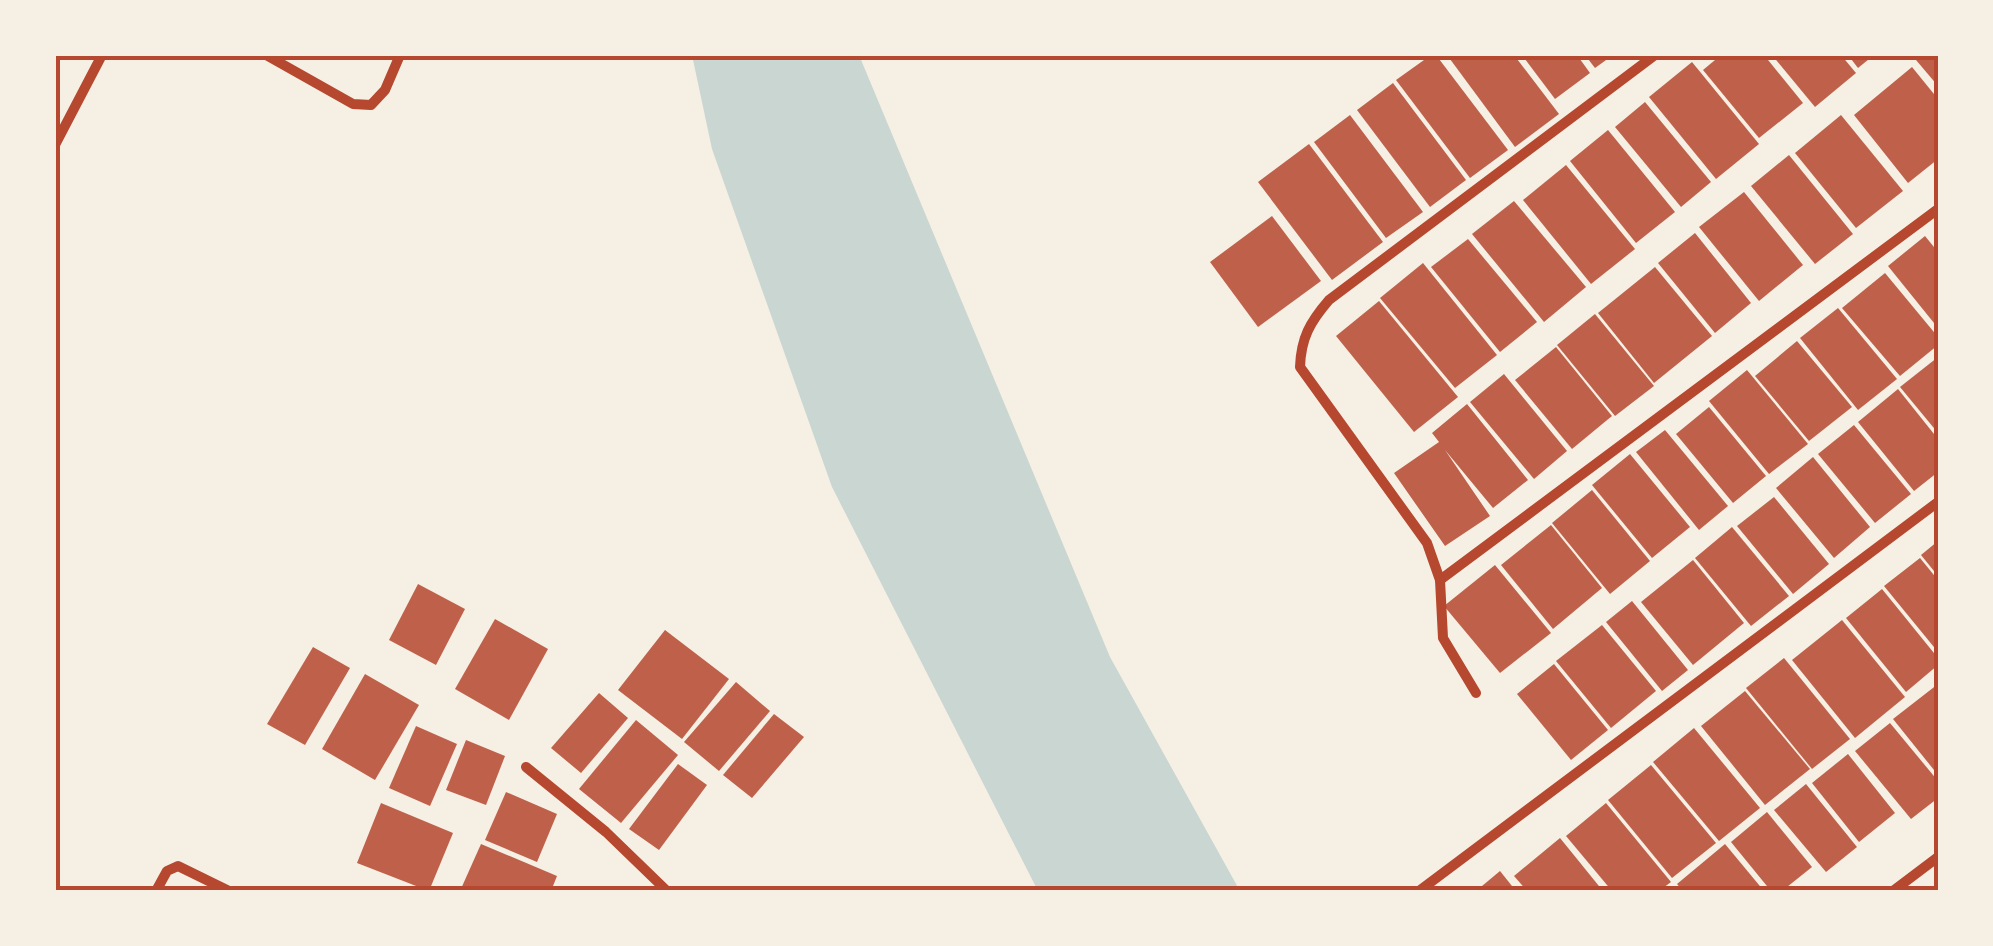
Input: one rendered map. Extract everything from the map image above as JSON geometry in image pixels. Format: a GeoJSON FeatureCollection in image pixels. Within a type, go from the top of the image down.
{"type":"FeatureCollection","features":[{"type":"Feature","properties":{"kind":"street"},"geometry":{"type":"LineString","coordinates":[[55,145],[102,55]]}},
{"type":"Feature","properties":{"kind":"street"},"geometry":{"type":"LineString","coordinates":[[266,55],[353,104],[371,106],[386,90],[400,55]]}},
{"type":"Feature","properties":{"kind":"street"},"geometry":{"type":"LineString","coordinates":[[1476,693],[1443,638],[1440,580],[1427,543],[1300,367],[1300,345],[1310,322],[1329,300],[1655,55]]}},
{"type":"Feature","properties":{"kind":"street"},"geometry":{"type":"LineString","coordinates":[[1440,580],[1938,208]]}},
{"type":"Feature","properties":{"kind":"street"},"geometry":{"type":"LineString","coordinates":[[1418,891],[1938,502]]}},
{"type":"Feature","properties":{"kind":"street"},"geometry":{"type":"LineString","coordinates":[[526,767],[606,832],[667,891]]}},
{"type":"Feature","properties":{"kind":"street"},"geometry":{"type":"LineString","coordinates":[[1893,891],[1938,857]]}},
{"type":"Feature","properties":{"kind":"street"},"geometry":{"type":"LineString","coordinates":[[156,891],[167,871],[178,866],[229,891]]}},
{"type":"Feature","properties":{"kind":"shaded area"},"geometry":{"type":"Polygon","coordinates":[[[692,55],[859,55],[1110,657],[1240,891],[1038,891],[832,487],[712,149],[692,55]]]}},
{"type":"Feature","properties":{"kind":"building"},"geometry":{"type":"Polygon","coordinates":[[[1436,55],[1508,150],[1470,178],[1396,80],[1436,55]]]}},
{"type":"Feature","properties":{"kind":"building"},"geometry":{"type":"Polygon","coordinates":[[[1447,55],[1514,55],[1559,114],[1515,147],[1447,55]]]}},
{"type":"Feature","properties":{"kind":"building"},"geometry":{"type":"Polygon","coordinates":[[[1522,55],[1577,55],[1590,73],[1555,99],[1522,55]]]}},
{"type":"Feature","properties":{"kind":"building"},"geometry":{"type":"Polygon","coordinates":[[[1585,55],[1613,55],[1595,68],[1585,55]]]}},
{"type":"Feature","properties":{"kind":"building"},"geometry":{"type":"Polygon","coordinates":[[[1721,55],[1764,55],[1803,103],[1759,138],[1703,70],[1721,55]]]}},
{"type":"Feature","properties":{"kind":"building"},"geometry":{"type":"Polygon","coordinates":[[[1772,55],[1841,55],[1856,73],[1815,107],[1772,55]]]}},
{"type":"Feature","properties":{"kind":"building"},"geometry":{"type":"Polygon","coordinates":[[[1848,55],[1874,55],[1858,68],[1848,55]]]}},
{"type":"Feature","properties":{"kind":"building"},"geometry":{"type":"Polygon","coordinates":[[[1922,55],[1938,55],[1938,86],[1916,60],[1922,55]]]}},
{"type":"Feature","properties":{"kind":"building"},"geometry":{"type":"Polygon","coordinates":[[[1692,62],[1759,144],[1716,179],[1649,97],[1692,62]]]}},
{"type":"Feature","properties":{"kind":"building"},"geometry":{"type":"Polygon","coordinates":[[[1912,67],[1938,99],[1938,159],[1908,183],[1854,115],[1912,67]]]}},
{"type":"Feature","properties":{"kind":"building"},"geometry":{"type":"Polygon","coordinates":[[[1393,83],[1466,180],[1430,207],[1357,110],[1393,83]]]}},
{"type":"Feature","properties":{"kind":"building"},"geometry":{"type":"Polygon","coordinates":[[[1645,102],[1711,182],[1681,207],[1615,127],[1645,102]]]}},
{"type":"Feature","properties":{"kind":"building"},"geometry":{"type":"Polygon","coordinates":[[[1350,115],[1423,212],[1386,238],[1314,142],[1350,115]]]}},
{"type":"Feature","properties":{"kind":"building"},"geometry":{"type":"Polygon","coordinates":[[[1841,115],[1903,191],[1856,228],[1795,153],[1841,115]]]}},
{"type":"Feature","properties":{"kind":"building"},"geometry":{"type":"Polygon","coordinates":[[[1608,130],[1675,212],[1636,243],[1570,161],[1608,130]]]}},
{"type":"Feature","properties":{"kind":"building"},"geometry":{"type":"Polygon","coordinates":[[[1309,144],[1383,242],[1332,280],[1258,182],[1309,144]]]}},
{"type":"Feature","properties":{"kind":"building"},"geometry":{"type":"Polygon","coordinates":[[[1789,155],[1853,234],[1815,264],[1751,186],[1789,155]]]}},
{"type":"Feature","properties":{"kind":"building"},"geometry":{"type":"Polygon","coordinates":[[[1566,165],[1635,249],[1591,284],[1523,200],[1566,165]]]}},
{"type":"Feature","properties":{"kind":"building"},"geometry":{"type":"Polygon","coordinates":[[[1744,192],[1803,265],[1759,301],[1699,227],[1744,192]]]}},
{"type":"Feature","properties":{"kind":"building"},"geometry":{"type":"Polygon","coordinates":[[[1514,201],[1586,287],[1544,322],[1472,234],[1514,201]]]}},
{"type":"Feature","properties":{"kind":"building"},"geometry":{"type":"Polygon","coordinates":[[[1272,216],[1321,281],[1258,327],[1210,262],[1272,216]]]}},
{"type":"Feature","properties":{"kind":"building"},"geometry":{"type":"Polygon","coordinates":[[[1695,233],[1751,303],[1715,333],[1658,263],[1695,233]]]}},
{"type":"Feature","properties":{"kind":"building"},"geometry":{"type":"Polygon","coordinates":[[[1925,236],[1938,252],[1938,328],[1888,266],[1925,236]]]}},
{"type":"Feature","properties":{"kind":"building"},"geometry":{"type":"Polygon","coordinates":[[[1468,239],[1537,322],[1500,352],[1431,267],[1468,239]]]}},
{"type":"Feature","properties":{"kind":"building"},"geometry":{"type":"Polygon","coordinates":[[[1423,263],[1497,355],[1455,388],[1380,298],[1423,263]]]}},
{"type":"Feature","properties":{"kind":"building"},"geometry":{"type":"Polygon","coordinates":[[[1655,267],[1712,336],[1654,383],[1598,313],[1655,267]]]}},
{"type":"Feature","properties":{"kind":"building"},"geometry":{"type":"Polygon","coordinates":[[[1885,273],[1938,337],[1938,345],[1900,376],[1842,308],[1885,273]]]}},
{"type":"Feature","properties":{"kind":"building"},"geometry":{"type":"Polygon","coordinates":[[[1379,301],[1458,397],[1414,432],[1336,336],[1379,301]]]}},
{"type":"Feature","properties":{"kind":"building"},"geometry":{"type":"Polygon","coordinates":[[[1838,308],[1897,379],[1858,410],[1800,338],[1838,308]]]}},
{"type":"Feature","properties":{"kind":"building"},"geometry":{"type":"Polygon","coordinates":[[[1595,314],[1654,386],[1615,416],[1557,345],[1595,314]]]}},
{"type":"Feature","properties":{"kind":"building"},"geometry":{"type":"Polygon","coordinates":[[[1797,341],[1852,407],[1809,441],[1755,376],[1797,341]]]}},
{"type":"Feature","properties":{"kind":"building"},"geometry":{"type":"Polygon","coordinates":[[[1556,347],[1612,416],[1572,449],[1515,380],[1556,347]]]}},
{"type":"Feature","properties":{"kind":"building"},"geometry":{"type":"Polygon","coordinates":[[[1938,357],[1938,433],[1900,387],[1938,357]]]}},
{"type":"Feature","properties":{"kind":"building"},"geometry":{"type":"Polygon","coordinates":[[[1747,370],[1808,444],[1769,474],[1709,401],[1747,370]]]}},
{"type":"Feature","properties":{"kind":"building"},"geometry":{"type":"Polygon","coordinates":[[[1504,374],[1567,451],[1534,479],[1470,402],[1504,374]]]}},
{"type":"Feature","properties":{"kind":"building"},"geometry":{"type":"Polygon","coordinates":[[[1898,389],[1938,439],[1938,472],[1914,491],[1858,422],[1898,389]]]}},
{"type":"Feature","properties":{"kind":"building"},"geometry":{"type":"Polygon","coordinates":[[[1467,404],[1528,480],[1493,508],[1445,450],[1490,516],[1445,546],[1394,473],[1439,442],[1432,433],[1467,404]]]}},
{"type":"Feature","properties":{"kind":"building"},"geometry":{"type":"Polygon","coordinates":[[[1709,407],[1766,476],[1733,503],[1676,434],[1709,407]]]}},
{"type":"Feature","properties":{"kind":"building"},"geometry":{"type":"Polygon","coordinates":[[[1854,425],[1911,494],[1875,523],[1818,454],[1854,425]]]}},
{"type":"Feature","properties":{"kind":"building"},"geometry":{"type":"Polygon","coordinates":[[[1665,430],[1728,506],[1699,530],[1636,452],[1665,430]]]}},
{"type":"Feature","properties":{"kind":"building"},"geometry":{"type":"Polygon","coordinates":[[[1630,454],[1690,527],[1652,558],[1592,485],[1630,454]]]}},
{"type":"Feature","properties":{"kind":"building"},"geometry":{"type":"Polygon","coordinates":[[[1813,457],[1870,527],[1834,558],[1776,488],[1813,457]]]}},
{"type":"Feature","properties":{"kind":"building"},"geometry":{"type":"Polygon","coordinates":[[[1592,490],[1650,561],[1610,594],[1552,523],[1592,490]]]}},
{"type":"Feature","properties":{"kind":"building"},"geometry":{"type":"Polygon","coordinates":[[[1774,497],[1829,564],[1793,594],[1737,526],[1774,497]]]}},
{"type":"Feature","properties":{"kind":"building"},"geometry":{"type":"Polygon","coordinates":[[[1551,525],[1602,588],[1553,629],[1501,565],[1551,525]]]}},
{"type":"Feature","properties":{"kind":"building"},"geometry":{"type":"Polygon","coordinates":[[[1732,527],[1789,596],[1751,626],[1695,558],[1732,527]]]}},
{"type":"Feature","properties":{"kind":"building"},"geometry":{"type":"Polygon","coordinates":[[[1938,541],[1938,576],[1921,555],[1938,541]]]}},
{"type":"Feature","properties":{"kind":"building"},"geometry":{"type":"Polygon","coordinates":[[[1920,558],[1938,580],[1938,652],[1884,586],[1920,558]]]}},
{"type":"Feature","properties":{"kind":"building"},"geometry":{"type":"Polygon","coordinates":[[[1693,560],[1744,623],[1693,665],[1641,602],[1693,560]]]}},
{"type":"Feature","properties":{"kind":"building"},"geometry":{"type":"Polygon","coordinates":[[[1495,565],[1551,633],[1500,673],[1444,606],[1495,565]]]}},
{"type":"Feature","properties":{"kind":"building"},"geometry":{"type":"Polygon","coordinates":[[[418,584],[465,609],[436,665],[389,640],[418,584]]]}},
{"type":"Feature","properties":{"kind":"building"},"geometry":{"type":"Polygon","coordinates":[[[1882,589],[1938,658],[1938,665],[1906,692],[1846,618],[1882,589]]]}},
{"type":"Feature","properties":{"kind":"building"},"geometry":{"type":"Polygon","coordinates":[[[1632,601],[1688,670],[1662,691],[1606,622],[1632,601]]]}},
{"type":"Feature","properties":{"kind":"building"},"geometry":{"type":"Polygon","coordinates":[[[495,619],[548,649],[509,720],[455,689],[495,619]]]}},
{"type":"Feature","properties":{"kind":"building"},"geometry":{"type":"Polygon","coordinates":[[[1842,620],[1905,697],[1855,738],[1792,660],[1842,620]]]}},
{"type":"Feature","properties":{"kind":"building"},"geometry":{"type":"Polygon","coordinates":[[[1602,625],[1656,691],[1611,728],[1556,661],[1602,625]]]}},
{"type":"Feature","properties":{"kind":"building"},"geometry":{"type":"Polygon","coordinates":[[[665,630],[729,679],[682,739],[618,690],[665,630]]]}},
{"type":"Feature","properties":{"kind":"building"},"geometry":{"type":"Polygon","coordinates":[[[313,647],[350,668],[305,745],[267,724],[313,647]]]}},
{"type":"Feature","properties":{"kind":"building"},"geometry":{"type":"Polygon","coordinates":[[[1784,658],[1850,739],[1812,769],[1746,688],[1784,658]]]}},
{"type":"Feature","properties":{"kind":"building"},"geometry":{"type":"Polygon","coordinates":[[[1554,664],[1608,730],[1571,760],[1517,694],[1554,664]]]}},
{"type":"Feature","properties":{"kind":"building"},"geometry":{"type":"Polygon","coordinates":[[[365,674],[419,705],[375,780],[322,749],[365,674]]]}},
{"type":"Feature","properties":{"kind":"building"},"geometry":{"type":"Polygon","coordinates":[[[736,682],[770,711],[719,771],[684,742],[736,682]]]}},
{"type":"Feature","properties":{"kind":"building"},"geometry":{"type":"Polygon","coordinates":[[[1938,684],[1938,775],[1893,719],[1938,684]]]}},
{"type":"Feature","properties":{"kind":"building"},"geometry":{"type":"Polygon","coordinates":[[[1745,691],[1810,769],[1765,805],[1701,726],[1745,691]]]}},
{"type":"Feature","properties":{"kind":"building"},"geometry":{"type":"Polygon","coordinates":[[[599,693],[628,718],[581,773],[551,748],[599,693]]]}},
{"type":"Feature","properties":{"kind":"building"},"geometry":{"type":"Polygon","coordinates":[[[774,714],[804,737],[752,798],[723,775],[774,714]]]}},
{"type":"Feature","properties":{"kind":"building"},"geometry":{"type":"Polygon","coordinates":[[[636,720],[678,755],[621,823],[579,789],[636,720]]]}},
{"type":"Feature","properties":{"kind":"building"},"geometry":{"type":"Polygon","coordinates":[[[1890,723],[1938,781],[1938,798],[1911,819],[1855,751],[1890,723]]]}},
{"type":"Feature","properties":{"kind":"building"},"geometry":{"type":"Polygon","coordinates":[[[416,726],[457,744],[430,806],[389,788],[416,726]]]}},
{"type":"Feature","properties":{"kind":"building"},"geometry":{"type":"Polygon","coordinates":[[[1694,728],[1760,808],[1719,841],[1653,762],[1694,728]]]}},
{"type":"Feature","properties":{"kind":"building"},"geometry":{"type":"Polygon","coordinates":[[[466,740],[505,756],[486,805],[446,790],[466,740]]]}},
{"type":"Feature","properties":{"kind":"building"},"geometry":{"type":"Polygon","coordinates":[[[1848,754],[1895,813],[1859,842],[1812,783],[1848,754]]]}},
{"type":"Feature","properties":{"kind":"building"},"geometry":{"type":"Polygon","coordinates":[[[678,764],[707,785],[659,850],[629,829],[678,764]]]}},
{"type":"Feature","properties":{"kind":"building"},"geometry":{"type":"Polygon","coordinates":[[[1651,765],[1716,843],[1672,878],[1608,800],[1651,765]]]}},
{"type":"Feature","properties":{"kind":"building"},"geometry":{"type":"Polygon","coordinates":[[[1806,784],[1857,847],[1826,872],[1774,810],[1806,784]]]}},
{"type":"Feature","properties":{"kind":"building"},"geometry":{"type":"Polygon","coordinates":[[[506,792],[557,814],[537,862],[485,840],[506,792]]]}},
{"type":"Feature","properties":{"kind":"building"},"geometry":{"type":"Polygon","coordinates":[[[381,803],[453,833],[429,891],[357,863],[381,803]]]}},
{"type":"Feature","properties":{"kind":"building"},"geometry":{"type":"Polygon","coordinates":[[[1606,803],[1671,882],[1659,891],[1612,891],[1566,836],[1606,803]]]}},
{"type":"Feature","properties":{"kind":"building"},"geometry":{"type":"Polygon","coordinates":[[[1767,812],[1812,867],[1782,891],[1771,891],[1731,842],[1767,812]]]}},
{"type":"Feature","properties":{"kind":"building"},"geometry":{"type":"Polygon","coordinates":[[[1560,838],[1603,891],[1527,891],[1514,876],[1560,838]]]}},
{"type":"Feature","properties":{"kind":"building"},"geometry":{"type":"Polygon","coordinates":[[[481,844],[557,876],[551,891],[460,891],[481,844]]]}},
{"type":"Feature","properties":{"kind":"building"},"geometry":{"type":"Polygon","coordinates":[[[1725,844],[1764,891],[1683,891],[1677,884],[1725,844]]]}},
{"type":"Feature","properties":{"kind":"building"},"geometry":{"type":"Polygon","coordinates":[[[1500,871],[1516,891],[1476,891],[1500,871]]]}}]}
